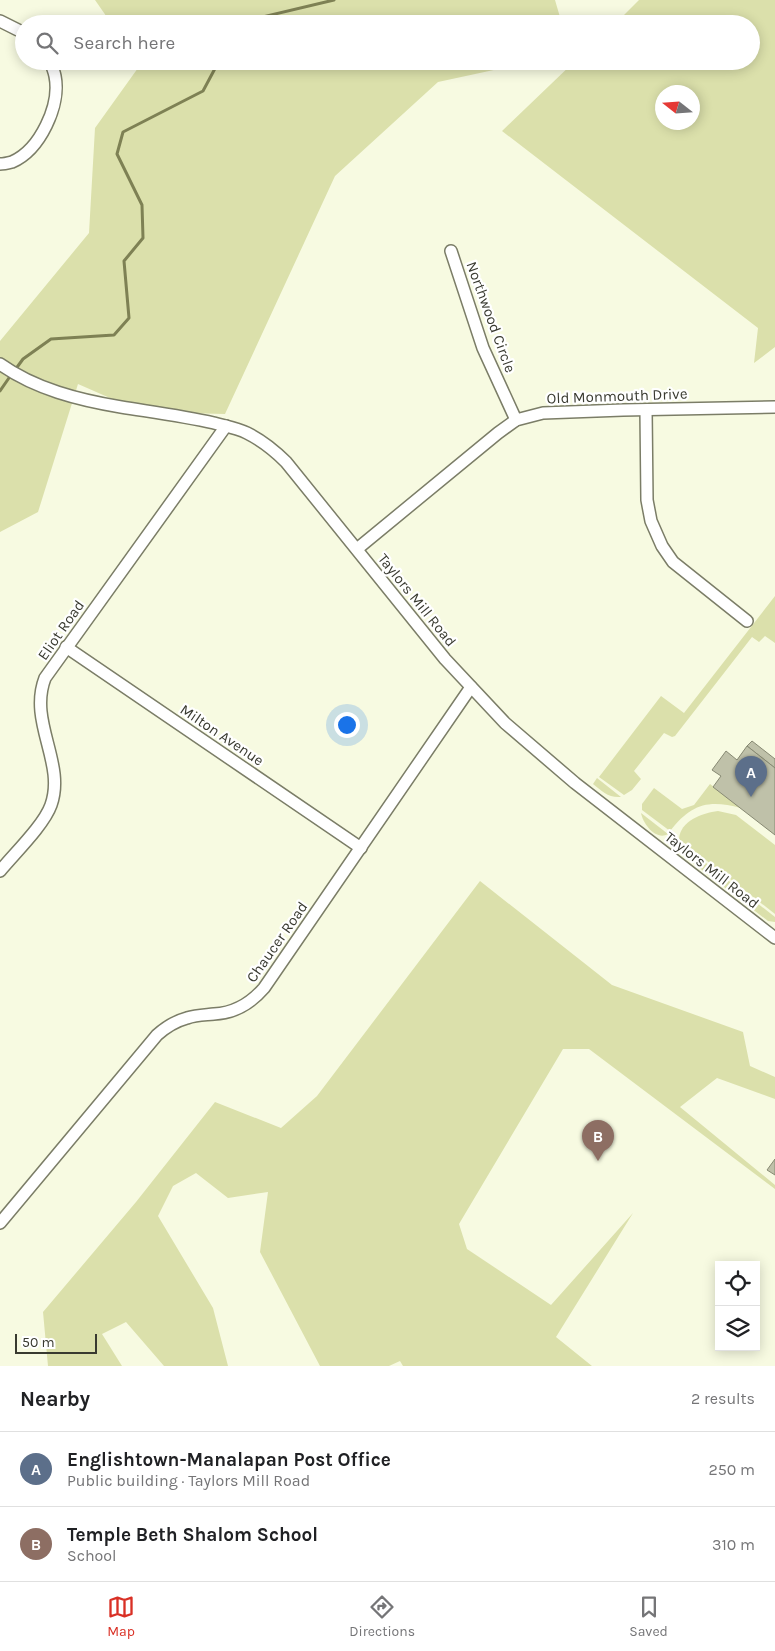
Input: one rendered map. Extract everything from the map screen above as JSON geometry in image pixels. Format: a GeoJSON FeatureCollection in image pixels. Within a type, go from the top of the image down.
{"type":"FeatureCollection","features":[{"type":"Feature","properties":{"kind":"street"},"geometry":{"type":"LineString","coordinates":[[0,21],[15,28]]}},
{"type":"Feature","properties":{"kind":"street"},"geometry":{"type":"LineString","coordinates":[[0,164],[12,162],[30,149],[44,130],[52,112],[55,94],[56,76],[54,70]]}},
{"type":"Feature","properties":{"kind":"street","name":"Northwood Circle"},"geometry":{"type":"LineString","coordinates":[[451,251],[483,348],[516,420]]}},
{"type":"Feature","properties":{"kind":"street","name":"Taylors Mill Road"},"geometry":{"type":"LineString","coordinates":[[3,366],[26,380],[56,392],[88,401],[184,416],[226,426],[246,433],[279,455],[445,659],[505,723],[534,750],[775,938]]}},
{"type":"Feature","properties":{"kind":"street","name":"Old Monmouth Drive"},"geometry":{"type":"LineString","coordinates":[[357,549],[516,420],[543,413],[775,407]]}},
{"type":"Feature","properties":{"kind":"street"},"geometry":{"type":"LineString","coordinates":[[646,410],[647,500],[651,521],[662,546],[673,562],[747,621]]}},
{"type":"Feature","properties":{"kind":"street","name":"Eliot Road"},"geometry":{"type":"LineString","coordinates":[[0,871],[44,819],[52,804],[54,775],[40,712],[40,694],[45,678],[226,426]]}},
{"type":"Feature","properties":{"kind":"street","name":"Milton Avenue"},"geometry":{"type":"LineString","coordinates":[[66,647],[361,848]]}},
{"type":"Feature","properties":{"kind":"street","name":"Chaucer Road"},"geometry":{"type":"LineString","coordinates":[[0,1223],[157,1035],[171,1024],[187,1018],[230,1012],[256,998],[471,687]]}},
{"type":"Feature","properties":{"kind":"green space"},"geometry":{"type":"Polygon","coordinates":[[[95,0],[555,0],[559,15],[105,15],[95,0]]]}},
{"type":"Feature","properties":{"kind":"green space"},"geometry":{"type":"Polygon","coordinates":[[[639,0],[775,0],[775,347],[754,363],[758,328],[502,131],[566,70],[760,70],[760,15],[624,15],[639,0]]]}},
{"type":"Feature","properties":{"kind":"green space"},"geometry":{"type":"Polygon","coordinates":[[[137,70],[493,70],[438,82],[335,176],[225,414],[142,412],[78,384],[38,512],[0,532],[0,341],[89,233],[95,128],[137,70]]]}},
{"type":"Feature","properties":{"kind":"green space"},"geometry":{"type":"Polygon","coordinates":[[[775,596],[775,643],[765,636],[759,642],[752,637],[675,736],[672,737],[664,733],[634,771],[641,779],[632,790],[624,795],[599,777],[661,696],[684,713],[775,596]]]}},
{"type":"Feature","properties":{"kind":"green space"},"geometry":{"type":"Polygon","coordinates":[[[597,778],[621,797],[609,795],[599,789],[593,784],[597,778]]]}},
{"type":"Feature","properties":{"kind":"green space"},"geometry":{"type":"Polygon","coordinates":[[[710,784],[741,808],[719,804],[701,806],[685,815],[670,831],[642,810],[642,804],[654,788],[682,809],[694,805],[710,784]]]}},
{"type":"Feature","properties":{"kind":"green space"},"geometry":{"type":"Polygon","coordinates":[[[718,811],[736,815],[775,845],[775,914],[679,839],[683,827],[693,819],[718,811]]]}},
{"type":"Feature","properties":{"kind":"green space"},"geometry":{"type":"Polygon","coordinates":[[[641,813],[668,834],[663,836],[651,830],[644,822],[641,813]]]}},
{"type":"Feature","properties":{"kind":"green space"},"geometry":{"type":"Polygon","coordinates":[[[678,841],[775,917],[775,922],[768,921],[684,856],[678,841]]]}},
{"type":"Feature","properties":{"kind":"green space"},"geometry":{"type":"Polygon","coordinates":[[[480,881],[612,985],[743,1032],[750,1066],[775,1077],[775,1099],[717,1078],[680,1107],[775,1185],[775,1189],[589,1049],[563,1049],[459,1224],[467,1249],[551,1305],[633,1213],[556,1337],[592,1366],[403,1366],[400,1361],[389,1366],[320,1366],[260,1252],[268,1192],[228,1198],[196,1173],[173,1186],[158,1216],[213,1308],[228,1366],[164,1366],[126,1322],[102,1334],[122,1366],[48,1366],[43,1312],[136,1202],[215,1102],[281,1128],[317,1096],[480,881]]]}},
{"type":"Feature","properties":{"kind":"building"},"geometry":{"type":"Polygon","coordinates":[[[752,741],[775,759],[775,768],[747,746],[752,741]]]}},
{"type":"Feature","properties":{"kind":"building"},"geometry":{"type":"Polygon","coordinates":[[[747,746],[775,768],[775,835],[713,787],[721,776],[712,770],[726,751],[737,760],[747,746]]]}},
{"type":"Feature","properties":{"kind":"building"},"geometry":{"type":"Polygon","coordinates":[[[775,1159],[775,1175],[767,1170],[775,1159]]]}},
{"type":"Feature","properties":{"kind":"waterway"},"geometry":{"type":"LineString","coordinates":[[271,15],[334,0]]}},
{"type":"Feature","properties":{"kind":"waterway"},"geometry":{"type":"LineString","coordinates":[[15,370],[23,359],[51,339],[114,335],[129,318],[124,261],[143,238],[142,205],[117,154],[123,132],[203,91],[214,70]]}},
{"type":"Feature","properties":{"kind":"waterway"},"geometry":{"type":"LineString","coordinates":[[0,391],[11,375]]}},
{"type":"Feature","properties":{"kind":"place","name":"Englishtown-Manalapan Post Office"},"geometry":{"type":"Point","coordinates":[751,797]}},
{"type":"Feature","properties":{"kind":"place","name":"Temple Beth Shalom School"},"geometry":{"type":"Point","coordinates":[598,1161]}}]}
